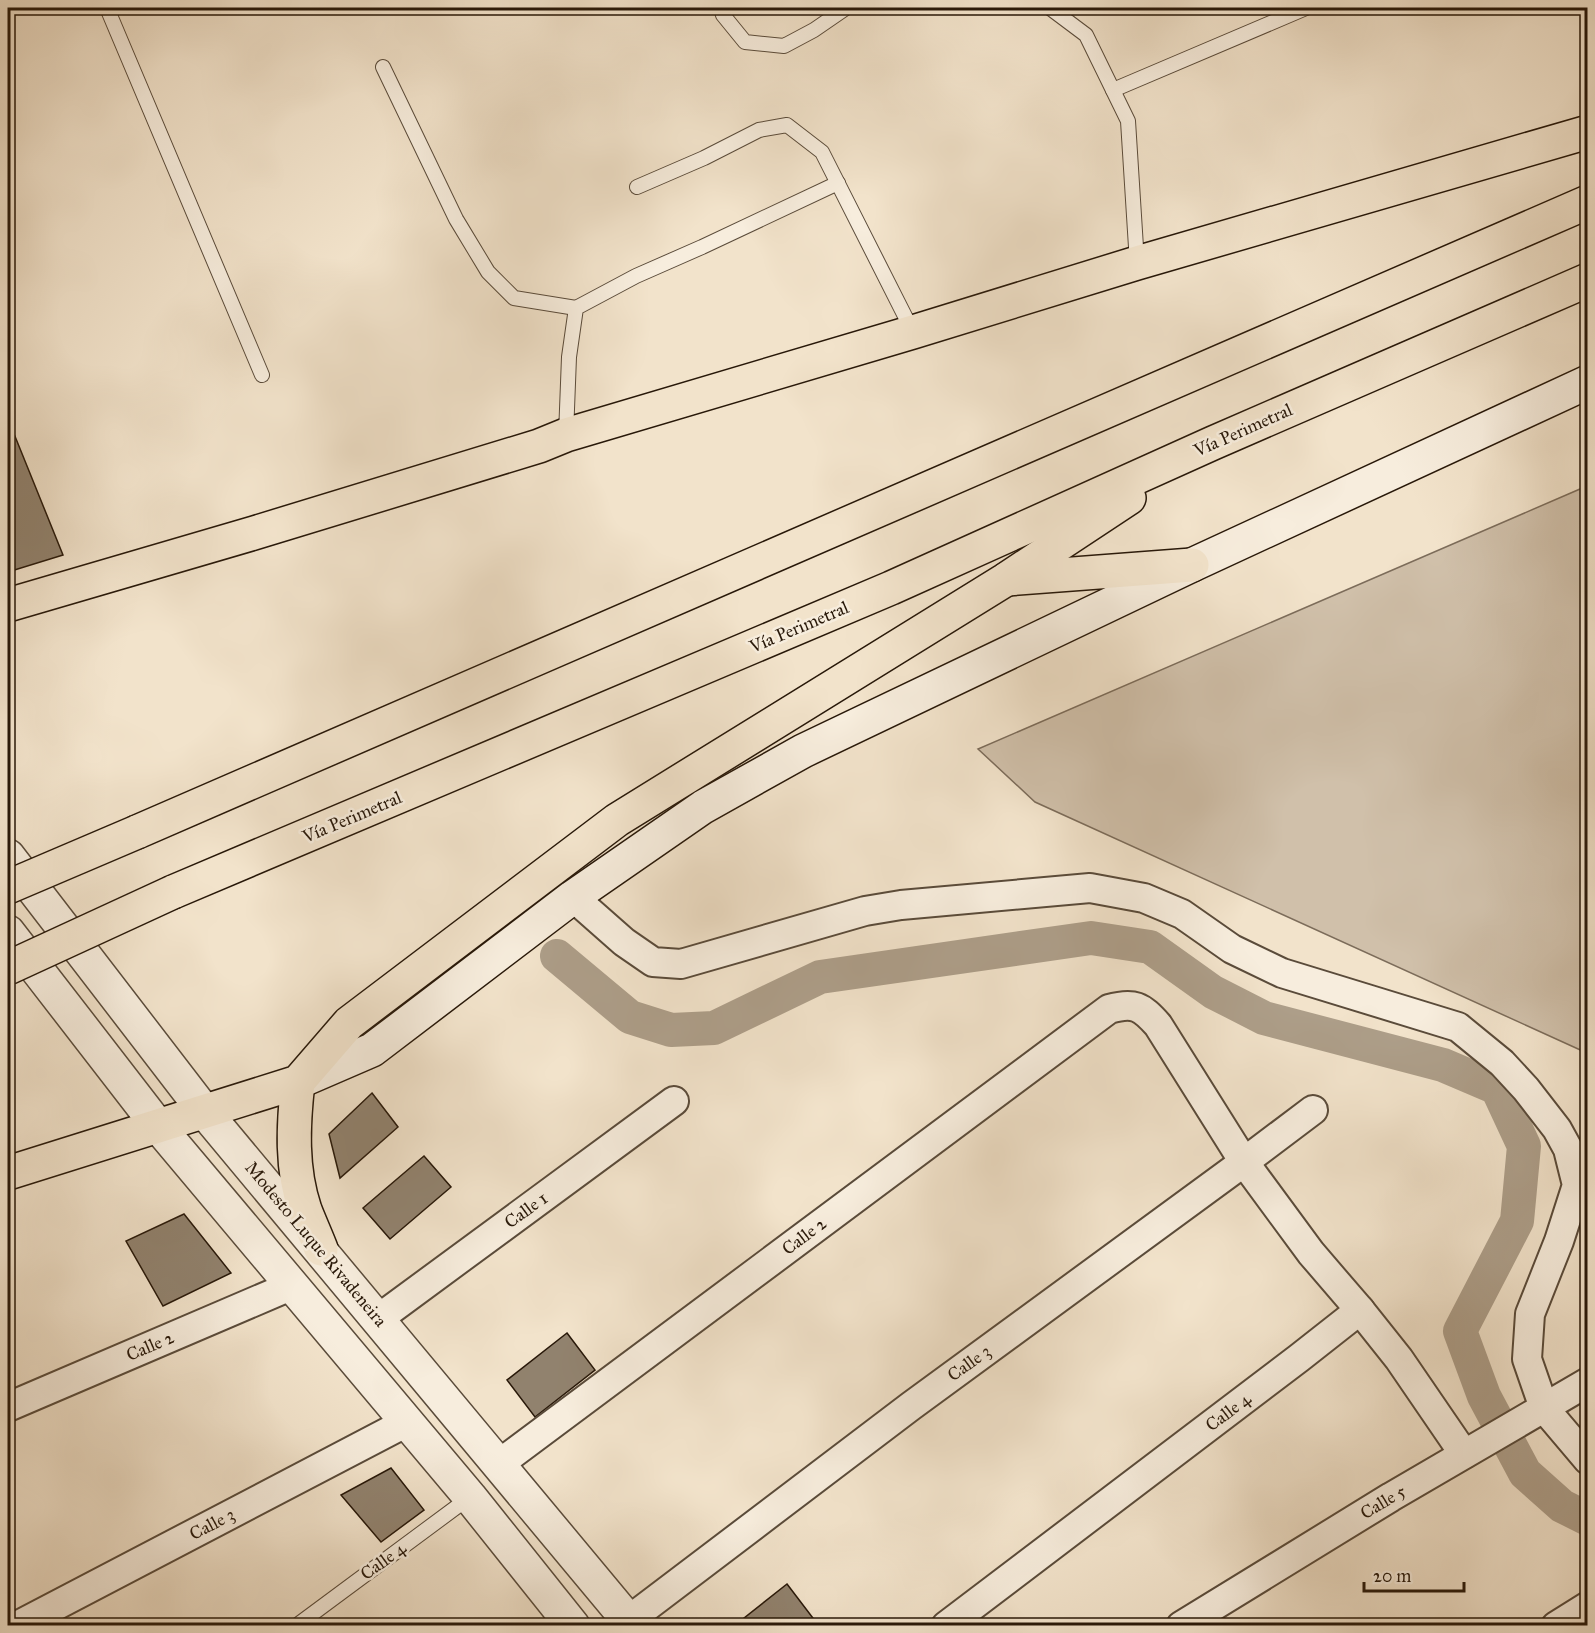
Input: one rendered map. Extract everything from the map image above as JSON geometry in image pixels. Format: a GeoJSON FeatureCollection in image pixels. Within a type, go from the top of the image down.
{"type":"FeatureCollection","features":[{"type":"Feature","properties":{"kind":"highway"},"geometry":{"type":"LineString","coordinates":[[8,605],[254,533],[539,446],[566,435],[913,332],[1137,262],[1587,132]]}},
{"type":"Feature","properties":{"kind":"highway"},"geometry":{"type":"LineString","coordinates":[[8,887],[1587,202]]}},
{"type":"Feature","properties":{"kind":"highway","name":"Vía Perimetral"},"geometry":{"type":"LineString","coordinates":[[8,968],[173,892],[891,588],[1213,443],[1587,280]]}},
{"type":"Feature","properties":{"kind":"highway"},"geometry":{"type":"LineString","coordinates":[[8,1173],[298,1082],[350,1023],[617,820],[1005,580],[1213,443]]}},
{"type":"Feature","properties":{"kind":"highway"},"geometry":{"type":"LineString","coordinates":[[891,588],[1192,565]]}},
{"type":"Feature","properties":{"kind":"highway"},"geometry":{"type":"LineString","coordinates":[[298,1082],[293,1124],[296,1167],[305,1209],[321,1249]]}},
{"type":"Feature","properties":{"kind":"street"},"geometry":{"type":"LineString","coordinates":[[298,1082],[372,1050],[573,897],[703,807],[803,751],[1192,565],[1587,382]]}},
{"type":"Feature","properties":{"kind":"street","name":"Modesto Luque Rivadeneira"},"geometry":{"type":"LineString","coordinates":[[8,856],[204,1111],[631,1623]]}},
{"type":"Feature","properties":{"kind":"street"},"geometry":{"type":"LineString","coordinates":[[573,897],[624,942],[653,962],[681,964],[864,911],[901,905],[1089,888],[1144,898],[1182,914],[1232,949],[1282,974],[1458,1027],[1502,1063],[1542,1107],[1568,1149],[1577,1185],[1560,1241],[1530,1314],[1527,1359],[1537,1412],[1587,1461]]}},
{"type":"Feature","properties":{"kind":"street"},"geometry":{"type":"LineString","coordinates":[[8,932],[158,1126],[470,1497],[573,1626]]}},
{"type":"Feature","properties":{"kind":"street","name":"Calle 2"},"geometry":{"type":"LineString","coordinates":[[499,1464],[1109,1009],[1126,1004],[1144,1010],[1158,1025],[1244,1162]]}},
{"type":"Feature","properties":{"kind":"street","name":"Calle 1"},"geometry":{"type":"LineString","coordinates":[[378,1319],[674,1101]]}},
{"type":"Feature","properties":{"kind":"street","name":"Calle 3"},"geometry":{"type":"LineString","coordinates":[[631,1623],[921,1399],[1313,1110]]}},
{"type":"Feature","properties":{"kind":"street"},"geometry":{"type":"LineString","coordinates":[[1244,1162],[1311,1253],[1472,1449]]}},
{"type":"Feature","properties":{"kind":"street","name":"Calle 2"},"geometry":{"type":"LineString","coordinates":[[8,1407],[293,1285]]}},
{"type":"Feature","properties":{"kind":"street","name":"Calle 4"},"geometry":{"type":"LineString","coordinates":[[946,1626],[1360,1310]]}},
{"type":"Feature","properties":{"kind":"street","name":"Calle 5"},"geometry":{"type":"LineString","coordinates":[[1181,1626],[1472,1449],[1587,1382]]}},
{"type":"Feature","properties":{"kind":"street","name":"Calle 3"},"geometry":{"type":"LineString","coordinates":[[17,1626],[407,1422]]}},
{"type":"Feature","properties":{"kind":"street"},"geometry":{"type":"LineString","coordinates":[[1556,1626],[1587,1606]]}},
{"type":"Feature","properties":{"kind":"lane"},"geometry":{"type":"LineString","coordinates":[[107,8],[262,375]]}},
{"type":"Feature","properties":{"kind":"lane"},"geometry":{"type":"LineString","coordinates":[[721,8],[723,15],[745,42],[784,46],[814,30],[846,8]]}},
{"type":"Feature","properties":{"kind":"lane"},"geometry":{"type":"LineString","coordinates":[[1050,8],[1086,35],[1128,122],[1137,262]]}},
{"type":"Feature","properties":{"kind":"lane"},"geometry":{"type":"LineString","coordinates":[[1113,90],[1306,8]]}},
{"type":"Feature","properties":{"kind":"lane"},"geometry":{"type":"LineString","coordinates":[[383,67],[456,219],[488,272],[514,298],[576,308],[636,276],[838,183]]}},
{"type":"Feature","properties":{"kind":"lane"},"geometry":{"type":"LineString","coordinates":[[637,187],[704,158],[759,130],[787,125],[822,152],[913,332]]}},
{"type":"Feature","properties":{"kind":"lane"},"geometry":{"type":"LineString","coordinates":[[566,435],[569,357],[576,308]]}},
{"type":"Feature","properties":{"kind":"lane","name":"Calle 4"},"geometry":{"type":"LineString","coordinates":[[296,1626],[470,1497]]}},
{"type":"Feature","properties":{"kind":"shaded area"},"geometry":{"type":"Polygon","coordinates":[[[1587,486],[1587,1053],[1035,802],[978,749],[1587,486]]]}},
{"type":"Feature","properties":{"kind":"building"},"geometry":{"type":"Polygon","coordinates":[[[8,419],[63,555],[8,572],[8,419]]]}},
{"type":"Feature","properties":{"kind":"building"},"geometry":{"type":"Polygon","coordinates":[[[372,1093],[398,1127],[340,1178],[329,1134],[372,1093]]]}},
{"type":"Feature","properties":{"kind":"building"},"geometry":{"type":"Polygon","coordinates":[[[424,1156],[451,1187],[390,1239],[363,1208],[424,1156]]]}},
{"type":"Feature","properties":{"kind":"building"},"geometry":{"type":"Polygon","coordinates":[[[184,1214],[231,1273],[163,1306],[126,1241],[184,1214]]]}},
{"type":"Feature","properties":{"kind":"building"},"geometry":{"type":"Polygon","coordinates":[[[567,1333],[595,1370],[535,1417],[507,1380],[567,1333]]]}},
{"type":"Feature","properties":{"kind":"building"},"geometry":{"type":"Polygon","coordinates":[[[391,1468],[424,1510],[381,1542],[341,1495],[391,1468]]]}},
{"type":"Feature","properties":{"kind":"building"},"geometry":{"type":"Polygon","coordinates":[[[787,1584],[819,1626],[734,1626],[787,1584]]]}},
{"type":"Feature","properties":{"kind":"waterway"},"geometry":{"type":"LineString","coordinates":[[557,956],[630,1017],[671,1030],[714,1028],[820,977],[1091,938],[1150,947],[1213,992],[1264,1018],[1443,1065],[1497,1088],[1524,1146],[1517,1221],[1460,1331],[1484,1396],[1525,1473],[1562,1506],[1588,1519]]}}]}
